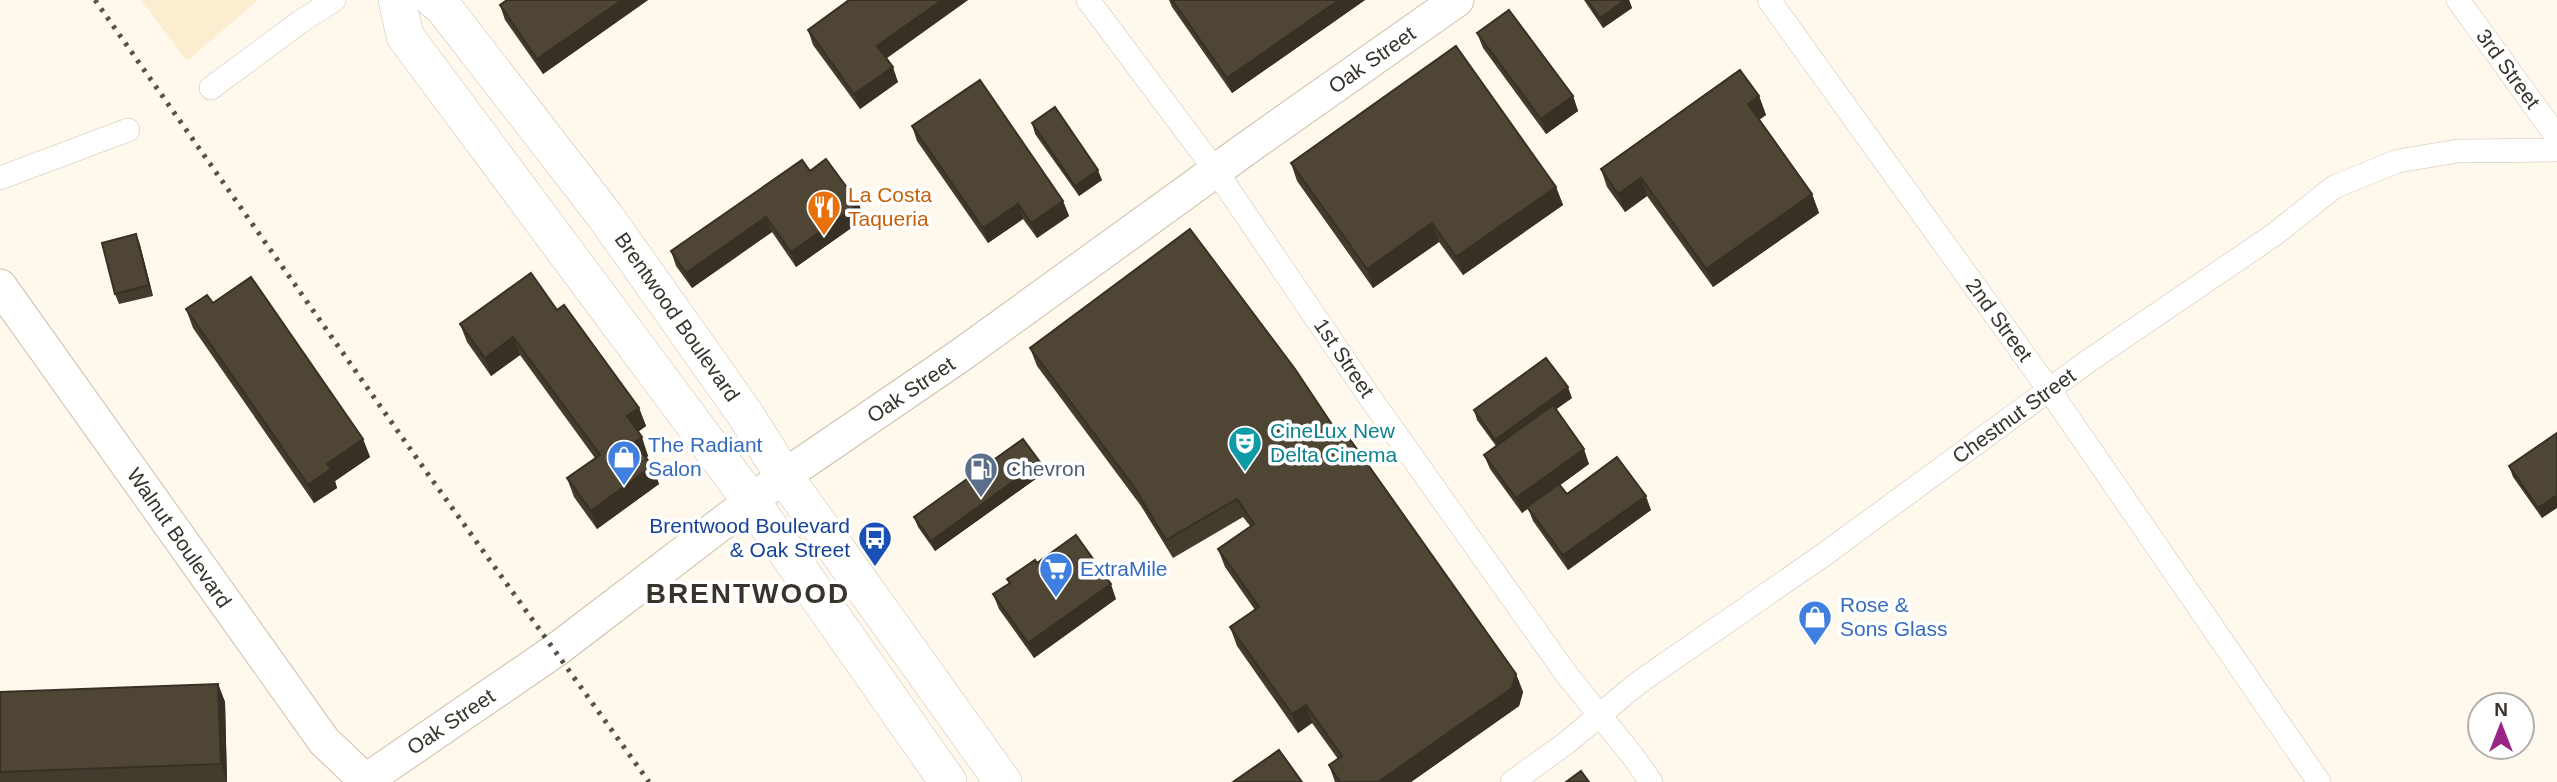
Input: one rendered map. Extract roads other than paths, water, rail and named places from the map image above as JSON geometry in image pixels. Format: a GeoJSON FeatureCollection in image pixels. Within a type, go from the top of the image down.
{"type":"FeatureCollection","features":[{"type":"Feature","properties":{"kind":"main road"},"geometry":{"type":"LineString","coordinates":[[397,0],[405,37],[751,501],[948,782]]}},
{"type":"Feature","properties":{"kind":"main road","name":"Brentwood Boulevard"},"geometry":{"type":"LineString","coordinates":[[434,0],[443,7],[605,215],[745,414],[783,476],[1003,782]]}},
{"type":"Feature","properties":{"kind":"street"},"geometry":{"type":"LineString","coordinates":[[211,88],[334,0]]}},
{"type":"Feature","properties":{"kind":"street","name":"1st Street"},"geometry":{"type":"LineString","coordinates":[[1088,0],[1216,171],[1378,408],[1567,675],[1651,782]]}},
{"type":"Feature","properties":{"kind":"street","name":"Oak Street"},"geometry":{"type":"LineString","coordinates":[[366,781],[556,650],[783,476],[961,355],[1457,0]]}},
{"type":"Feature","properties":{"kind":"street","name":"2nd Street"},"geometry":{"type":"LineString","coordinates":[[1769,0],[2050,391],[2319,782]]}},
{"type":"Feature","properties":{"kind":"street","name":"3rd Street"},"geometry":{"type":"LineString","coordinates":[[2458,0],[2557,137]]}},
{"type":"Feature","properties":{"kind":"street"},"geometry":{"type":"LineString","coordinates":[[0,178],[128,130]]}},
{"type":"Feature","properties":{"kind":"street","name":"Chestnut Street"},"geometry":{"type":"LineString","coordinates":[[1512,782],[1565,744],[1638,683],[1822,556],[2087,362],[2275,234],[2334,187],[2398,161],[2446,153],[2557,150]]}},
{"type":"Feature","properties":{"kind":"street","name":"Walnut Boulevard"},"geometry":{"type":"LineString","coordinates":[[0,286],[324,741],[366,781]]}},
{"type":"Feature","properties":{"kind":"railway"},"geometry":{"type":"LineString","coordinates":[[95,0],[430,477],[649,782]]}},
{"type":"Feature","properties":{"kind":"place","name":"La Costa Taqueria"},"geometry":{"type":"Point","coordinates":[824,237]}},
{"type":"Feature","properties":{"kind":"place","name":"CineLux New Delta Cinema"},"geometry":{"type":"Point","coordinates":[1245,473]}},
{"type":"Feature","properties":{"kind":"place","name":"The Radiant Salon"},"geometry":{"type":"Point","coordinates":[624,487]}},
{"type":"Feature","properties":{"kind":"place","name":"Chevron"},"geometry":{"type":"Point","coordinates":[981,499]}},
{"type":"Feature","properties":{"kind":"place","name":"Brentwood Boulevard & Oak Street"},"geometry":{"type":"Point","coordinates":[875,568]}},
{"type":"Feature","properties":{"kind":"place","name":"ExtraMile"},"geometry":{"type":"Point","coordinates":[1056,599]}},
{"type":"Feature","properties":{"kind":"place","name":"Rose & Sons Glass"},"geometry":{"type":"Point","coordinates":[1815,647]}},
{"type":"Feature","properties":{"kind":"district","name":"BRENTWOOD"},"geometry":{"type":"Point","coordinates":[748,593]}}]}
